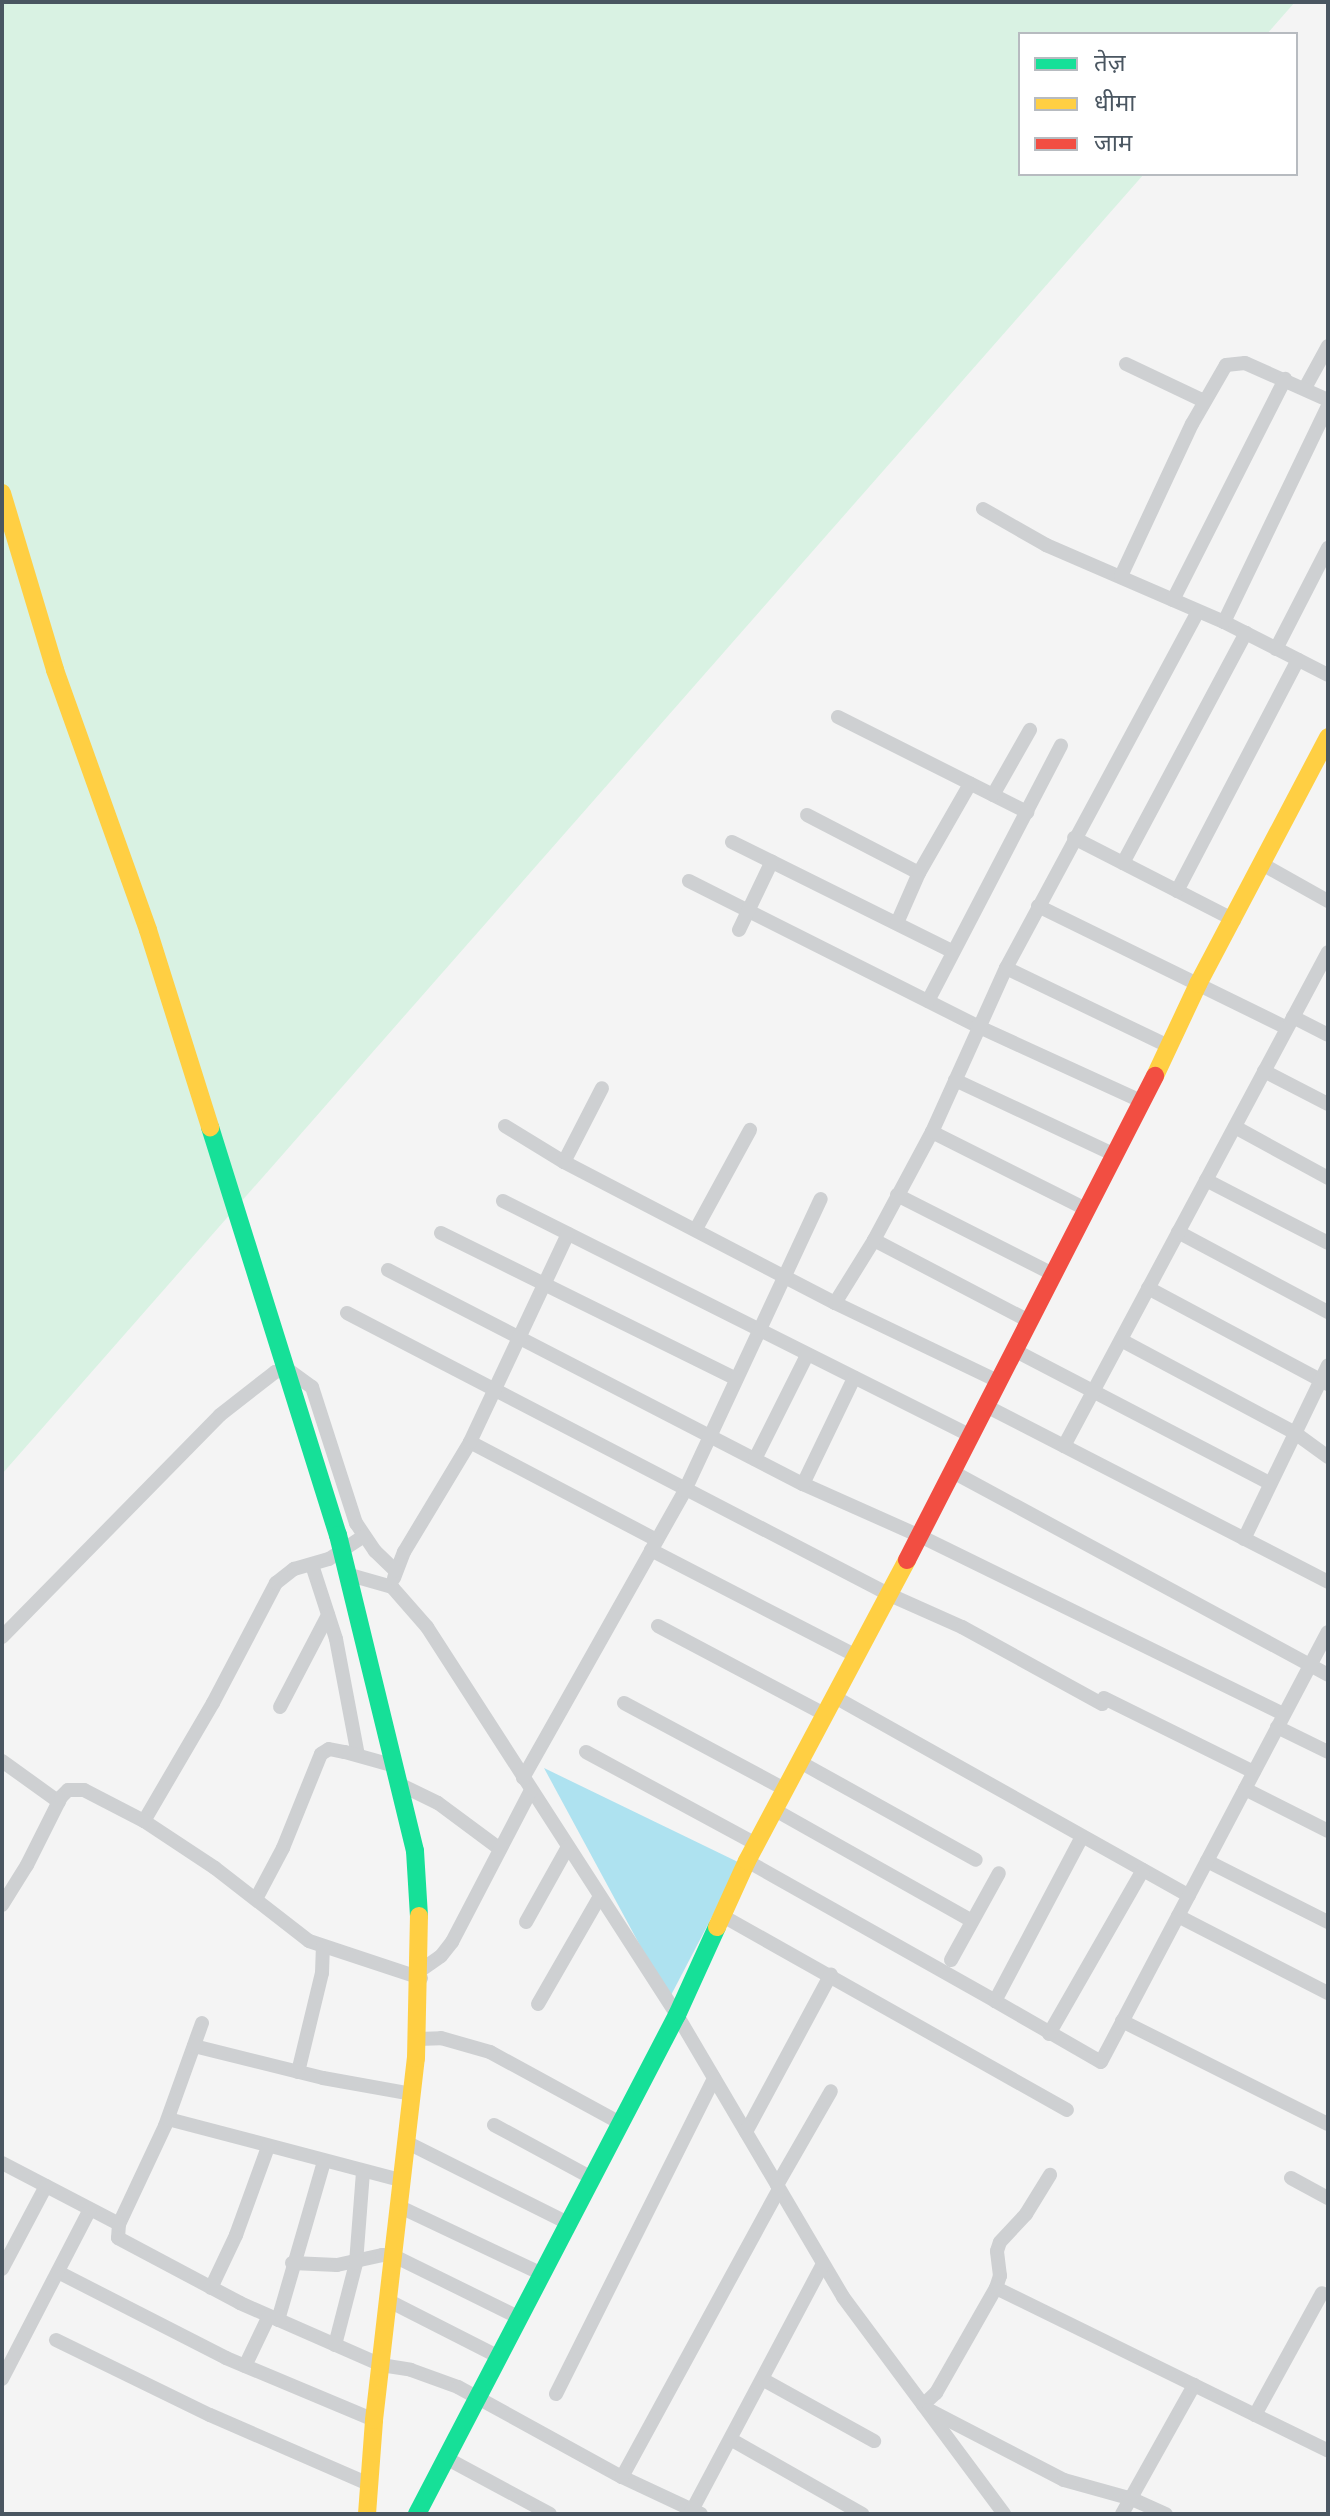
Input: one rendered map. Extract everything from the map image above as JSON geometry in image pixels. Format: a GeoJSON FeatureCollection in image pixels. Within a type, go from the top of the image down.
{"type":"FeatureCollection","features":[{"type":"Feature","properties":{"kind":"street"},"geometry":{"type":"LineString","coordinates":[[1305,388],[1328,346]]}},
{"type":"Feature","properties":{"kind":"street"},"geometry":{"type":"LineString","coordinates":[[1121,576],[1204,401],[1226,365],[1233,362],[1285,379],[1328,400]]}},
{"type":"Feature","properties":{"kind":"street"},"geometry":{"type":"LineString","coordinates":[[1126,364],[1204,401]]}},
{"type":"Feature","properties":{"kind":"street"},"geometry":{"type":"LineString","coordinates":[[1173,600],[1285,379]]}},
{"type":"Feature","properties":{"kind":"street"},"geometry":{"type":"LineString","coordinates":[[1224,622],[1328,406]]}},
{"type":"Feature","properties":{"kind":"street"},"geometry":{"type":"LineString","coordinates":[[2,493],[55,670],[148,930],[342,1548],[415,1851],[421,1974],[417,2039],[374,2420],[367,2514]]}},
{"type":"Feature","properties":{"kind":"street"},"geometry":{"type":"LineString","coordinates":[[983,509],[1046,545],[1224,622],[1328,675]]}},
{"type":"Feature","properties":{"kind":"street"},"geometry":{"type":"LineString","coordinates":[[1276,649],[1328,548]]}},
{"type":"Feature","properties":{"kind":"street"},"geometry":{"type":"LineString","coordinates":[[835,1303],[874,1240],[932,1132],[977,1026],[1006,968],[1198,612]]}},
{"type":"Feature","properties":{"kind":"street"},"geometry":{"type":"LineString","coordinates":[[1123,863],[1246,633]]}},
{"type":"Feature","properties":{"kind":"street"},"geometry":{"type":"LineString","coordinates":[[1177,891],[1298,660]]}},
{"type":"Feature","properties":{"kind":"street"},"geometry":{"type":"LineString","coordinates":[[838,717],[1027,812]]}},
{"type":"Feature","properties":{"kind":"street"},"geometry":{"type":"LineString","coordinates":[[993,795],[1030,730]]}},
{"type":"Feature","properties":{"kind":"street"},"geometry":{"type":"LineString","coordinates":[[420,2513],[677,2015],[751,1852],[854,1655],[890,1595],[1051,1273],[1170,1047],[1198,984],[1328,737]]}},
{"type":"Feature","properties":{"kind":"street"},"geometry":{"type":"LineString","coordinates":[[928,1001],[1061,745]]}},
{"type":"Feature","properties":{"kind":"street"},"geometry":{"type":"LineString","coordinates":[[897,923],[919,873],[970,784]]}},
{"type":"Feature","properties":{"kind":"street"},"geometry":{"type":"LineString","coordinates":[[807,815],[919,873]]}},
{"type":"Feature","properties":{"kind":"street"},"geometry":{"type":"LineString","coordinates":[[1074,838],[1234,920]]}},
{"type":"Feature","properties":{"kind":"street"},"geometry":{"type":"LineString","coordinates":[[732,842],[952,951]]}},
{"type":"Feature","properties":{"kind":"street"},"geometry":{"type":"LineString","coordinates":[[739,930],[772,861]]}},
{"type":"Feature","properties":{"kind":"street"},"geometry":{"type":"LineString","coordinates":[[1262,864],[1328,901]]}},
{"type":"Feature","properties":{"kind":"street"},"geometry":{"type":"LineString","coordinates":[[689,881],[977,1026],[1141,1101]]}},
{"type":"Feature","properties":{"kind":"street"},"geometry":{"type":"LineString","coordinates":[[1038,906],[1198,984],[1328,1035]]}},
{"type":"Feature","properties":{"kind":"street"},"geometry":{"type":"LineString","coordinates":[[1064,1446],[1290,1022],[1326,961]]}},
{"type":"Feature","properties":{"kind":"street"},"geometry":{"type":"LineString","coordinates":[[1006,968],[1170,1047]]}},
{"type":"Feature","properties":{"kind":"street"},"geometry":{"type":"LineString","coordinates":[[1264,1071],[1328,1104]]}},
{"type":"Feature","properties":{"kind":"street"},"geometry":{"type":"LineString","coordinates":[[955,1080],[1113,1154]]}},
{"type":"Feature","properties":{"kind":"street"},"geometry":{"type":"LineString","coordinates":[[564,1162],[602,1088]]}},
{"type":"Feature","properties":{"kind":"street"},"geometry":{"type":"LineString","coordinates":[[505,1126],[564,1162],[835,1303],[998,1381]]}},
{"type":"Feature","properties":{"kind":"street"},"geometry":{"type":"LineString","coordinates":[[1235,1127],[1328,1178]]}},
{"type":"Feature","properties":{"kind":"street"},"geometry":{"type":"LineString","coordinates":[[696,1229],[750,1130]]}},
{"type":"Feature","properties":{"kind":"street"},"geometry":{"type":"LineString","coordinates":[[932,1132],[1086,1209]]}},
{"type":"Feature","properties":{"kind":"street"},"geometry":{"type":"LineString","coordinates":[[1206,1180],[1328,1243]]}},
{"type":"Feature","properties":{"kind":"street"},"geometry":{"type":"LineString","coordinates":[[897,1195],[1051,1273]]}},
{"type":"Feature","properties":{"kind":"street"},"geometry":{"type":"LineString","coordinates":[[421,1974],[452,1942],[500,1849],[527,1784],[685,1490],[821,1199]]}},
{"type":"Feature","properties":{"kind":"street"},"geometry":{"type":"LineString","coordinates":[[503,1201],[971,1436]]}},
{"type":"Feature","properties":{"kind":"street"},"geometry":{"type":"LineString","coordinates":[[1178,1232],[1328,1312]]}},
{"type":"Feature","properties":{"kind":"street"},"geometry":{"type":"LineString","coordinates":[[441,1233],[736,1379]]}},
{"type":"Feature","properties":{"kind":"street"},"geometry":{"type":"LineString","coordinates":[[392,1587],[395,1570],[470,1442],[568,1234]]}},
{"type":"Feature","properties":{"kind":"street"},"geometry":{"type":"LineString","coordinates":[[874,1240],[1029,1321]]}},
{"type":"Feature","properties":{"kind":"street"},"geometry":{"type":"LineString","coordinates":[[388,1270],[803,1484],[920,1536],[1281,1721],[1328,1752]]}},
{"type":"Feature","properties":{"kind":"street"},"geometry":{"type":"LineString","coordinates":[[1148,1288],[1325,1382]]}},
{"type":"Feature","properties":{"kind":"street"},"geometry":{"type":"LineString","coordinates":[[347,1313],[890,1595],[962,1627],[1103,1701],[1254,1772]]}},
{"type":"Feature","properties":{"kind":"street"},"geometry":{"type":"LineString","coordinates":[[1121,1340],[1295,1433],[1328,1457]]}},
{"type":"Feature","properties":{"kind":"street"},"geometry":{"type":"LineString","coordinates":[[1014,1350],[1269,1483]]}},
{"type":"Feature","properties":{"kind":"street"},"geometry":{"type":"LineString","coordinates":[[755,1459],[807,1355]]}},
{"type":"Feature","properties":{"kind":"street"},"geometry":{"type":"LineString","coordinates":[[1244,1539],[1269,1483],[1325,1382],[1328,1365]]}},
{"type":"Feature","properties":{"kind":"street"},"geometry":{"type":"LineString","coordinates":[[2,1637],[220,1415],[275,1372],[287,1369],[312,1387],[331,1439],[350,1510],[364,1536],[395,1570]]}},
{"type":"Feature","properties":{"kind":"street"},"geometry":{"type":"LineString","coordinates":[[803,1484],[854,1378]]}},
{"type":"Feature","properties":{"kind":"street"},"geometry":{"type":"LineString","coordinates":[[986,1406],[1328,1582]]}},
{"type":"Feature","properties":{"kind":"street"},"geometry":{"type":"LineString","coordinates":[[470,1442],[854,1655]]}},
{"type":"Feature","properties":{"kind":"street"},"geometry":{"type":"LineString","coordinates":[[953,1472],[1328,1675]]}},
{"type":"Feature","properties":{"kind":"street"},"geometry":{"type":"LineString","coordinates":[[144,1821],[213,1703],[276,1583],[294,1569],[329,1559],[364,1536]]}},
{"type":"Feature","properties":{"kind":"street"},"geometry":{"type":"LineString","coordinates":[[312,1565],[348,1697],[358,1755]]}},
{"type":"Feature","properties":{"kind":"street"},"geometry":{"type":"LineString","coordinates":[[350,1575],[392,1587],[427,1627],[677,2015],[843,2297],[999,2512]]}},
{"type":"Feature","properties":{"kind":"street"},"geometry":{"type":"LineString","coordinates":[[280,1707],[328,1615]]}},
{"type":"Feature","properties":{"kind":"street"},"geometry":{"type":"LineString","coordinates":[[658,1626],[824,1714]]}},
{"type":"Feature","properties":{"kind":"street"},"geometry":{"type":"LineString","coordinates":[[586,1752],[1049,2034],[1101,2062],[1328,1632]]}},
{"type":"Feature","properties":{"kind":"street"},"geometry":{"type":"LineString","coordinates":[[833,1696],[1189,1896]]}},
{"type":"Feature","properties":{"kind":"street"},"geometry":{"type":"LineString","coordinates":[[624,1703],[786,1790]]}},
{"type":"Feature","properties":{"kind":"street"},"geometry":{"type":"LineString","coordinates":[[256,1899],[283,1848],[321,1754],[329,1749],[358,1755],[397,1775],[500,1849]]}},
{"type":"Feature","properties":{"kind":"street"},"geometry":{"type":"LineString","coordinates":[[2,1761],[59,1802]]}},
{"type":"Feature","properties":{"kind":"street"},"geometry":{"type":"LineString","coordinates":[[800,1762],[976,1860]]}},
{"type":"Feature","properties":{"kind":"street"},"geometry":{"type":"LineString","coordinates":[[1245,1789],[1328,1831]]}},
{"type":"Feature","properties":{"kind":"street"},"geometry":{"type":"LineString","coordinates":[[2,1905],[59,1802],[68,1790],[84,1790],[144,1821],[256,1899],[309,1941],[421,1974]]}},
{"type":"Feature","properties":{"kind":"street"},"geometry":{"type":"LineString","coordinates":[[775,1810],[972,1921]]}},
{"type":"Feature","properties":{"kind":"street"},"geometry":{"type":"LineString","coordinates":[[995,2001],[1082,1837]]}},
{"type":"Feature","properties":{"kind":"street"},"geometry":{"type":"LineString","coordinates":[[526,1922],[568,1847]]}},
{"type":"Feature","properties":{"kind":"street"},"geometry":{"type":"LineString","coordinates":[[1207,1861],[1328,1922]]}},
{"type":"Feature","properties":{"kind":"street"},"geometry":{"type":"LineString","coordinates":[[1049,2034],[1143,1870]]}},
{"type":"Feature","properties":{"kind":"street"},"geometry":{"type":"LineString","coordinates":[[951,1960],[999,1873]]}},
{"type":"Feature","properties":{"kind":"street"},"geometry":{"type":"LineString","coordinates":[[538,2004],[599,1898]]}},
{"type":"Feature","properties":{"kind":"street"},"geometry":{"type":"LineString","coordinates":[[721,1915],[831,1974],[1067,2110]]}},
{"type":"Feature","properties":{"kind":"street"},"geometry":{"type":"LineString","coordinates":[[1178,1916],[1328,1993]]}},
{"type":"Feature","properties":{"kind":"street"},"geometry":{"type":"LineString","coordinates":[[298,2072],[322,1973],[323,1947]]}},
{"type":"Feature","properties":{"kind":"street"},"geometry":{"type":"LineString","coordinates":[[746,2132],[831,1974]]}},
{"type":"Feature","properties":{"kind":"street"},"geometry":{"type":"LineString","coordinates":[[1122,2021],[1328,2124]]}},
{"type":"Feature","properties":{"kind":"street"},"geometry":{"type":"LineString","coordinates":[[202,2023],[168,2119],[119,2224],[118,2238],[273,2318],[381,2365],[436,2378],[694,2512],[823,2264]]}},
{"type":"Feature","properties":{"kind":"street"},"geometry":{"type":"LineString","coordinates":[[417,2039],[452,2040],[490,2052],[620,2123]]}},
{"type":"Feature","properties":{"kind":"street"},"geometry":{"type":"LineString","coordinates":[[194,2046],[298,2072],[412,2094]]}},
{"type":"Feature","properties":{"kind":"street"},"geometry":{"type":"LineString","coordinates":[[556,2394],[714,2078]]}},
{"type":"Feature","properties":{"kind":"street"},"geometry":{"type":"LineString","coordinates":[[622,2477],[831,2091]]}},
{"type":"Feature","properties":{"kind":"street"},"geometry":{"type":"LineString","coordinates":[[168,2119],[401,2180]]}},
{"type":"Feature","properties":{"kind":"street"},"geometry":{"type":"LineString","coordinates":[[494,2125],[592,2178]]}},
{"type":"Feature","properties":{"kind":"street"},"geometry":{"type":"LineString","coordinates":[[406,2142],[568,2223]]}},
{"type":"Feature","properties":{"kind":"street"},"geometry":{"type":"LineString","coordinates":[[211,2288],[236,2235],[268,2147]]}},
{"type":"Feature","properties":{"kind":"street"},"geometry":{"type":"LineString","coordinates":[[245,2366],[273,2318],[308,2221],[324,2162]]}},
{"type":"Feature","properties":{"kind":"street"},"geometry":{"type":"LineString","coordinates":[[2,2163],[119,2224]]}},
{"type":"Feature","properties":{"kind":"street"},"geometry":{"type":"LineString","coordinates":[[335,2345],[356,2263],[363,2171]]}},
{"type":"Feature","properties":{"kind":"street"},"geometry":{"type":"LineString","coordinates":[[925,2407],[996,2288],[1000,2242],[1026,2214],[1050,2175]]}},
{"type":"Feature","properties":{"kind":"street"},"geometry":{"type":"LineString","coordinates":[[1291,2178],[1328,2198]]}},
{"type":"Feature","properties":{"kind":"street"},"geometry":{"type":"LineString","coordinates":[[2,2269],[46,2186]]}},
{"type":"Feature","properties":{"kind":"street"},"geometry":{"type":"LineString","coordinates":[[398,2206],[542,2274]]}},
{"type":"Feature","properties":{"kind":"street"},"geometry":{"type":"LineString","coordinates":[[2,2379],[90,2209]]}},
{"type":"Feature","properties":{"kind":"street"},"geometry":{"type":"LineString","coordinates":[[292,2263],[356,2263],[382,2255],[394,2256],[520,2318]]}},
{"type":"Feature","properties":{"kind":"street"},"geometry":{"type":"LineString","coordinates":[[58,2272],[245,2366],[374,2420]]}},
{"type":"Feature","properties":{"kind":"street"},"geometry":{"type":"LineString","coordinates":[[996,2288],[1328,2451]]}},
{"type":"Feature","properties":{"kind":"street"},"geometry":{"type":"LineString","coordinates":[[1255,2415],[1322,2293]]}},
{"type":"Feature","properties":{"kind":"street"},"geometry":{"type":"LineString","coordinates":[[389,2301],[499,2357]]}},
{"type":"Feature","properties":{"kind":"street"},"geometry":{"type":"LineString","coordinates":[[56,2340],[210,2415],[369,2484]]}},
{"type":"Feature","properties":{"kind":"street"},"geometry":{"type":"LineString","coordinates":[[764,2380],[874,2441]]}},
{"type":"Feature","properties":{"kind":"street"},"geometry":{"type":"LineString","coordinates":[[1122,2514],[1194,2385]]}},
{"type":"Feature","properties":{"kind":"street"},"geometry":{"type":"LineString","coordinates":[[925,2407],[1064,2480],[1132,2499],[1166,2514]]}},
{"type":"Feature","properties":{"kind":"street"},"geometry":{"type":"LineString","coordinates":[[732,2440],[862,2514]]}},
{"type":"Feature","properties":{"kind":"street"},"geometry":{"type":"LineString","coordinates":[[446,2458],[550,2514]]}},
{"type":"Feature","properties":{"kind":"green space"},"geometry":{"type":"Polygon","coordinates":[[[2,2],[1295,2],[1269,32],[1018,32],[1018,176],[1142,176],[2,1474],[2,2]]]}},
{"type":"Feature","properties":{"kind":"water"},"geometry":{"type":"Polygon","coordinates":[[[544,1768],[740,1863],[669,1999],[544,1768]]]}},
{"type":"Feature","properties":{"kind":"traffic: fast"},"geometry":{"type":"LineString","coordinates":[[210,1127],[338,1535],[415,1851],[419,1916]]}},
{"type":"Feature","properties":{"kind":"traffic: fast"},"geometry":{"type":"LineString","coordinates":[[417,2514],[677,2015],[717,1927]]}},
{"type":"Feature","properties":{"kind":"traffic: slow"},"geometry":{"type":"LineString","coordinates":[[2,493],[55,670],[148,930],[210,1127]]}},
{"type":"Feature","properties":{"kind":"traffic: slow"},"geometry":{"type":"LineString","coordinates":[[1155,1076],[1198,984],[1328,737]]}},
{"type":"Feature","properties":{"kind":"traffic: slow"},"geometry":{"type":"LineString","coordinates":[[717,1927],[747,1861],[907,1560]]}},
{"type":"Feature","properties":{"kind":"traffic: slow"},"geometry":{"type":"LineString","coordinates":[[367,2514],[374,2420],[416,2058],[419,1916]]}},
{"type":"Feature","properties":{"kind":"traffic: jam"},"geometry":{"type":"LineString","coordinates":[[907,1560],[1155,1076]]}}]}
